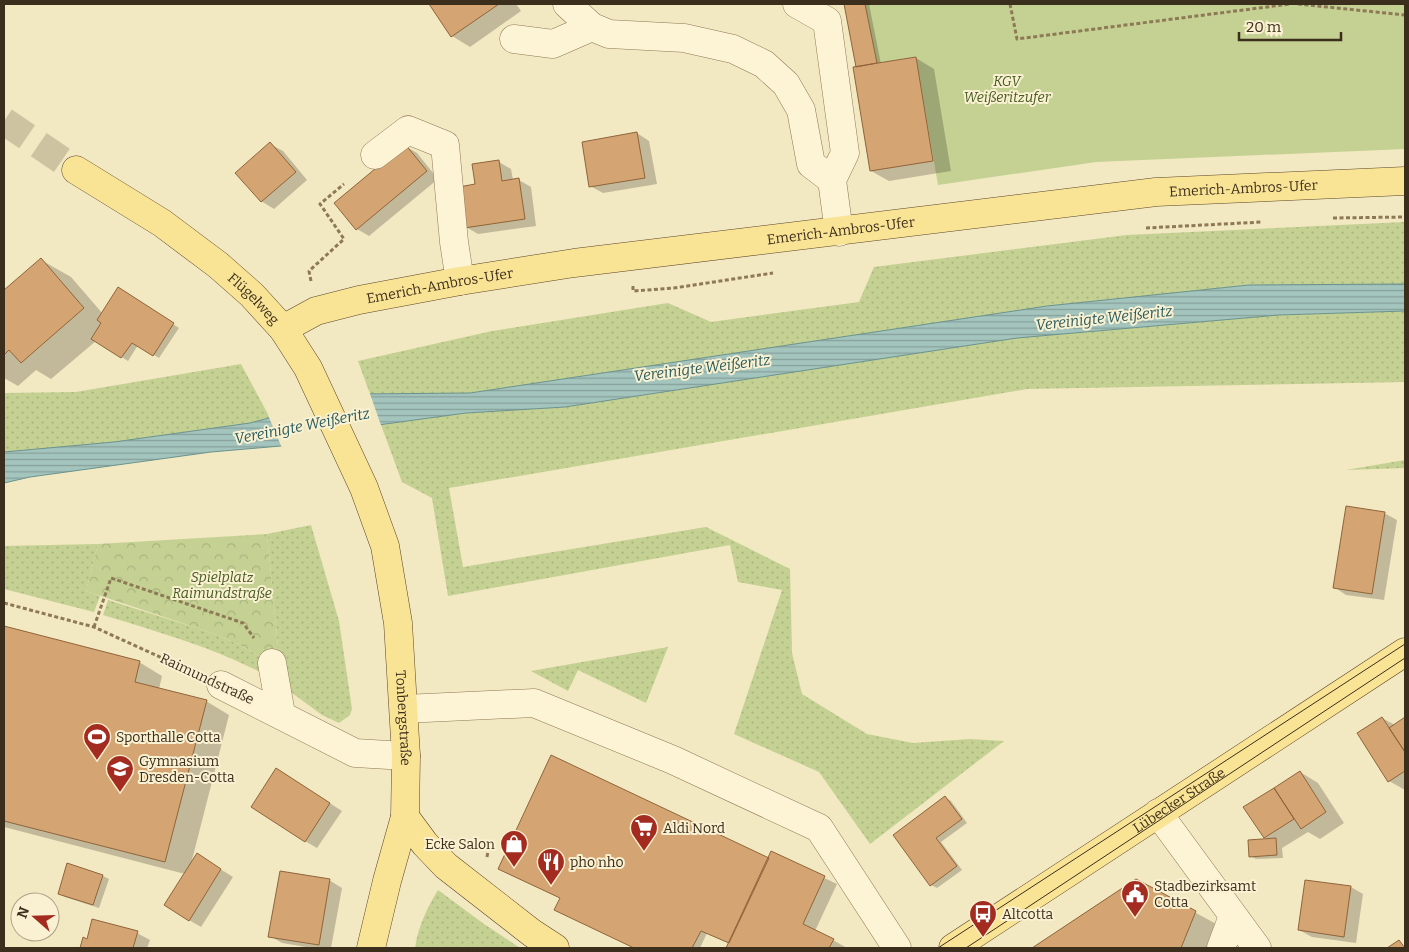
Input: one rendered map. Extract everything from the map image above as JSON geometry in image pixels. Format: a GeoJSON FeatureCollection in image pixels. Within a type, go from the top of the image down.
{"type":"FeatureCollection","features":[{"type":"Feature","properties":{"kind":"main road","name":"Flügelweg"},"geometry":{"type":"LineString","coordinates":[[76,170],[162,223],[218,265],[252,295],[283,328],[308,368],[364,488]]}},
{"type":"Feature","properties":{"kind":"main road","name":"Emerich-Ambros-Ufer"},"geometry":{"type":"LineString","coordinates":[[283,328],[316,311],[359,300],[460,281],[574,263],[1156,192],[1405,181]]}},
{"type":"Feature","properties":{"kind":"main road","name":"Tonbergstraße"},"geometry":{"type":"LineString","coordinates":[[364,488],[385,546],[398,623],[406,756],[405,817],[371,948]]}},
{"type":"Feature","properties":{"kind":"main road","name":"Lübecker Straße"},"geometry":{"type":"LineString","coordinates":[[953,948],[1405,652]]}},
{"type":"Feature","properties":{"kind":"main road"},"geometry":{"type":"LineString","coordinates":[[405,817],[424,844],[446,866],[532,933],[556,948]]}},
{"type":"Feature","properties":{"kind":"street"},"geometry":{"type":"LineString","coordinates":[[567,4],[592,27],[609,34],[684,38],[733,49],[764,64],[786,84],[801,110],[811,164],[832,180]]}},
{"type":"Feature","properties":{"kind":"street"},"geometry":{"type":"LineString","coordinates":[[798,4],[827,21],[845,153],[832,180],[839,232]]}},
{"type":"Feature","properties":{"kind":"street"},"geometry":{"type":"LineString","coordinates":[[514,39],[553,44],[592,27]]}},
{"type":"Feature","properties":{"kind":"street"},"geometry":{"type":"LineString","coordinates":[[375,156],[408,130],[445,145],[454,242],[460,281]]}},
{"type":"Feature","properties":{"kind":"street"},"geometry":{"type":"LineString","coordinates":[[272,663],[281,714]]}},
{"type":"Feature","properties":{"kind":"street","name":"Raimundstraße"},"geometry":{"type":"LineString","coordinates":[[221,685],[355,753],[406,756]]}},
{"type":"Feature","properties":{"kind":"street"},"geometry":{"type":"LineString","coordinates":[[404,708],[534,703],[673,760],[819,828],[897,948]]}},
{"type":"Feature","properties":{"kind":"street"},"geometry":{"type":"LineString","coordinates":[[1158,813],[1257,948]]}},
{"type":"Feature","properties":{"kind":"street"},"geometry":{"type":"LineString","coordinates":[[1221,948],[1233,916]]}},
{"type":"Feature","properties":{"kind":"path"},"geometry":{"type":"LineString","coordinates":[[1010,4],[1017,38],[1290,4]]}},
{"type":"Feature","properties":{"kind":"path"},"geometry":{"type":"LineString","coordinates":[[1298,4],[1405,15]]}},
{"type":"Feature","properties":{"kind":"path"},"geometry":{"type":"LineString","coordinates":[[316,311],[309,271],[344,239],[320,204],[344,184]]}},
{"type":"Feature","properties":{"kind":"path"},"geometry":{"type":"LineString","coordinates":[[1331,218],[1405,217]]}},
{"type":"Feature","properties":{"kind":"path"},"geometry":{"type":"LineString","coordinates":[[1144,228],[1262,222]]}},
{"type":"Feature","properties":{"kind":"path"},"geometry":{"type":"LineString","coordinates":[[674,288],[781,272]]}},
{"type":"Feature","properties":{"kind":"path"},"geometry":{"type":"LineString","coordinates":[[94,627],[111,578],[243,623],[272,663]]}},
{"type":"Feature","properties":{"kind":"path","name":"Raimundstraße"},"geometry":{"type":"LineString","coordinates":[[4,604],[94,627],[221,685]]}},
{"type":"Feature","properties":{"kind":"green space","name":"KGV Weißeritzufer"},"geometry":{"type":"Polygon","coordinates":[[[865,4],[1405,4],[1405,149],[1096,162],[938,185],[916,57],[877,63],[865,4]]]}},
{"type":"Feature","properties":{"kind":"green space"},"geometry":{"type":"Polygon","coordinates":[[[1405,222],[1405,284],[1249,285],[1047,306],[470,393],[370,394],[358,361],[492,331],[668,303],[711,322],[859,302],[874,267],[1127,235],[1405,222]]]}},
{"type":"Feature","properties":{"kind":"green space"},"geometry":{"type":"Polygon","coordinates":[[[1405,311],[1405,382],[1027,389],[449,488],[463,567],[706,527],[790,569],[792,653],[802,694],[867,734],[913,743],[970,739],[1004,741],[870,844],[819,772],[734,734],[782,590],[738,582],[730,545],[448,596],[432,498],[402,482],[381,425],[466,413],[565,407],[1017,338],[1279,315],[1405,311]]]}},
{"type":"Feature","properties":{"kind":"green space"},"geometry":{"type":"Polygon","coordinates":[[[241,364],[270,418],[250,423],[114,442],[4,452],[4,393],[76,392],[241,364]]]}},
{"type":"Feature","properties":{"kind":"green space"},"geometry":{"type":"Polygon","coordinates":[[[1405,460],[1405,468],[1346,470],[1405,460]]]}},
{"type":"Feature","properties":{"kind":"green space"},"geometry":{"type":"Polygon","coordinates":[[[311,525],[339,621],[352,709],[350,715],[339,723],[322,715],[288,690],[280,667],[267,534],[311,525]]]}},
{"type":"Feature","properties":{"kind":"green space","name":"Spielplatz Raimundstraße"},"geometry":{"type":"Polygon","coordinates":[[[267,534],[280,667],[236,643],[203,630],[86,591],[98,544],[267,534]]]}},
{"type":"Feature","properties":{"kind":"green space"},"geometry":{"type":"Polygon","coordinates":[[[98,544],[86,591],[100,596],[94,612],[4,589],[4,546],[98,544]]]}},
{"type":"Feature","properties":{"kind":"green space"},"geometry":{"type":"Polygon","coordinates":[[[108,600],[203,630],[236,643],[267,660],[260,672],[202,647],[103,615],[108,600]]]}},
{"type":"Feature","properties":{"kind":"green space"},"geometry":{"type":"Polygon","coordinates":[[[668,647],[646,703],[578,670],[568,691],[531,671],[668,647]]]}},
{"type":"Feature","properties":{"kind":"green space"},"geometry":{"type":"Polygon","coordinates":[[[438,890],[520,948],[415,948],[418,933],[438,890]]]}},
{"type":"Feature","properties":{"kind":"water","name":"Vereinigte Weißeritz"},"geometry":{"type":"Polygon","coordinates":[[[1405,284],[1405,311],[1279,315],[1017,338],[565,407],[466,413],[349,429],[281,446],[211,452],[30,477],[4,483],[4,452],[114,442],[250,423],[360,394],[470,393],[1047,306],[1249,285],[1405,284]]]}},
{"type":"Feature","properties":{"kind":"pier"},"geometry":{"type":"Polygon","coordinates":[[[359,391],[369,391],[382,428],[349,431],[282,448],[268,415],[359,391]]]}},
{"type":"Feature","properties":{"kind":"building"},"geometry":{"type":"Polygon","coordinates":[[[429,4],[499,4],[451,37],[429,4]]]}},
{"type":"Feature","properties":{"kind":"building"},"geometry":{"type":"Polygon","coordinates":[[[844,4],[865,4],[877,63],[856,67],[844,4]]]}},
{"type":"Feature","properties":{"kind":"building"},"geometry":{"type":"Polygon","coordinates":[[[916,57],[933,161],[870,171],[853,67],[916,57]]]}},
{"type":"Feature","properties":{"kind":"building"},"geometry":{"type":"Polygon","coordinates":[[[637,132],[645,178],[589,187],[582,142],[637,132]]]}},
{"type":"Feature","properties":{"kind":"building"},"geometry":{"type":"Polygon","coordinates":[[[270,142],[296,172],[261,202],[235,173],[270,142]]]}},
{"type":"Feature","properties":{"kind":"building"},"geometry":{"type":"Polygon","coordinates":[[[405,144],[427,171],[356,230],[334,203],[405,144]]]}},
{"type":"Feature","properties":{"kind":"building"},"geometry":{"type":"Polygon","coordinates":[[[499,160],[502,181],[519,178],[525,219],[464,228],[459,187],[475,184],[472,164],[499,160]]]}},
{"type":"Feature","properties":{"kind":"building"},"geometry":{"type":"Polygon","coordinates":[[[41,258],[84,308],[21,363],[9,350],[4,355],[4,290],[41,258]]]}},
{"type":"Feature","properties":{"kind":"building"},"geometry":{"type":"Polygon","coordinates":[[[118,287],[174,323],[153,356],[132,343],[121,358],[91,339],[101,323],[97,320],[118,287]]]}},
{"type":"Feature","properties":{"kind":"building"},"geometry":{"type":"Polygon","coordinates":[[[1346,506],[1385,512],[1372,594],[1333,588],[1346,506]]]}},
{"type":"Feature","properties":{"kind":"building","name":"Gymnasium Dresden-Cotta"},"geometry":{"type":"Polygon","coordinates":[[[4,626],[140,661],[135,682],[207,700],[165,862],[4,821],[4,626]]]}},
{"type":"Feature","properties":{"kind":"building"},"geometry":{"type":"Polygon","coordinates":[[[1382,717],[1405,752],[1405,771],[1388,782],[1357,733],[1382,717]]]}},
{"type":"Feature","properties":{"kind":"building"},"geometry":{"type":"Polygon","coordinates":[[[1405,717],[1405,752],[1389,728],[1405,717]]]}},
{"type":"Feature","properties":{"kind":"building"},"geometry":{"type":"Polygon","coordinates":[[[551,755],[769,858],[729,943],[701,931],[692,948],[634,948],[554,910],[560,898],[498,869],[551,755]]]}},
{"type":"Feature","properties":{"kind":"building"},"geometry":{"type":"Polygon","coordinates":[[[276,768],[330,803],[305,842],[251,807],[276,768]]]}},
{"type":"Feature","properties":{"kind":"building"},"geometry":{"type":"Polygon","coordinates":[[[1300,771],[1326,812],[1301,829],[1274,788],[1300,771]]]}},
{"type":"Feature","properties":{"kind":"building"},"geometry":{"type":"Polygon","coordinates":[[[1274,788],[1294,819],[1264,838],[1243,807],[1274,788]]]}},
{"type":"Feature","properties":{"kind":"building"},"geometry":{"type":"Polygon","coordinates":[[[945,796],[962,819],[936,838],[957,866],[930,886],[893,835],[945,796]]]}},
{"type":"Feature","properties":{"kind":"building"},"geometry":{"type":"Polygon","coordinates":[[[1276,838],[1277,855],[1249,857],[1248,840],[1276,838]]]}},
{"type":"Feature","properties":{"kind":"building"},"geometry":{"type":"Polygon","coordinates":[[[771,851],[825,876],[803,924],[834,939],[829,948],[726,948],[771,851]]]}},
{"type":"Feature","properties":{"kind":"building"},"geometry":{"type":"Polygon","coordinates":[[[197,853],[221,869],[189,921],[164,905],[197,853]]]}},
{"type":"Feature","properties":{"kind":"building"},"geometry":{"type":"Polygon","coordinates":[[[67,863],[103,875],[93,905],[60,895],[59,892],[67,863]]]}},
{"type":"Feature","properties":{"kind":"building"},"geometry":{"type":"Polygon","coordinates":[[[280,871],[330,879],[319,945],[268,937],[280,871]]]}},
{"type":"Feature","properties":{"kind":"building","name":"Stadbezirksamt Cotta"},"geometry":{"type":"Polygon","coordinates":[[[1136,879],[1196,911],[1181,948],[1032,948],[1136,879]]]}},
{"type":"Feature","properties":{"kind":"building"},"geometry":{"type":"Polygon","coordinates":[[[1305,880],[1351,886],[1344,937],[1298,930],[1305,880]]]}},
{"type":"Feature","properties":{"kind":"building"},"geometry":{"type":"Polygon","coordinates":[[[92,919],[138,931],[133,948],[80,948],[83,937],[87,939],[92,919]]]}},
{"type":"Feature","properties":{"kind":"building"},"geometry":{"type":"Polygon","coordinates":[[[1399,940],[1405,948],[1387,948],[1399,940]]]}},
{"type":"Feature","properties":{"kind":"tunnel"},"geometry":{"type":"LineString","coordinates":[[4,121],[76,170]]}},
{"type":"Feature","properties":{"kind":"tram line"},"geometry":{"type":"LineString","coordinates":[[938,948],[1405,644]]}},
{"type":"Feature","properties":{"kind":"tram line"},"geometry":{"type":"LineString","coordinates":[[966,948],[1405,658]]}},
{"type":"Feature","properties":{"kind":"place","name":"Sporthalle Cotta"},"geometry":{"type":"Point","coordinates":[97,761]}},
{"type":"Feature","properties":{"kind":"place","name":"Gymnasium Dresden-Cotta"},"geometry":{"type":"Point","coordinates":[120,793]}},
{"type":"Feature","properties":{"kind":"place","name":"Aldi Nord"},"geometry":{"type":"Point","coordinates":[644,852]}},
{"type":"Feature","properties":{"kind":"place","name":"Ecke Salon"},"geometry":{"type":"Point","coordinates":[514,868]}},
{"type":"Feature","properties":{"kind":"place","name":"pho nho"},"geometry":{"type":"Point","coordinates":[551,886]}},
{"type":"Feature","properties":{"kind":"place","name":"Stadbezirksamt Cotta"},"geometry":{"type":"Point","coordinates":[1135,918]}},
{"type":"Feature","properties":{"kind":"place","name":"Altcotta"},"geometry":{"type":"Point","coordinates":[983,938]}}]}
